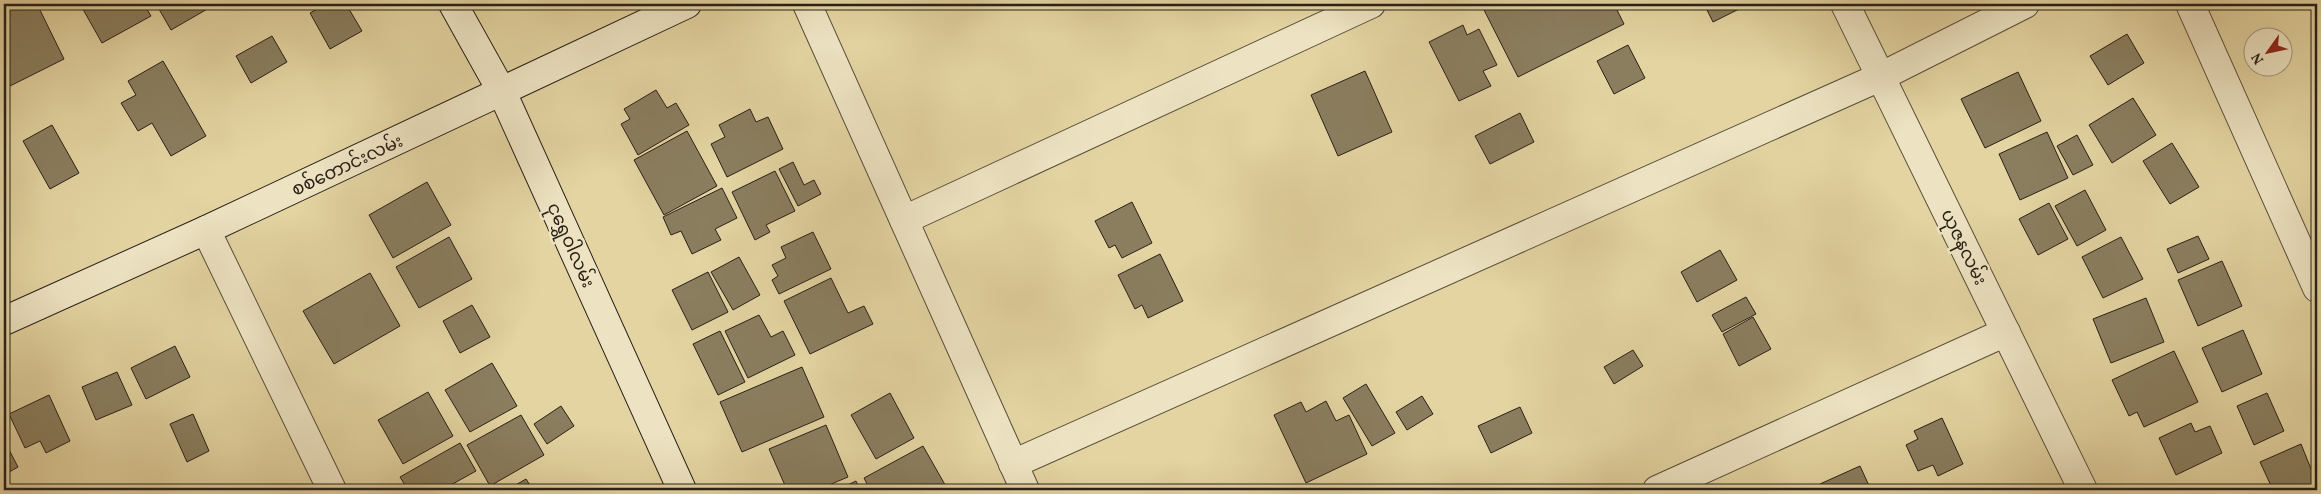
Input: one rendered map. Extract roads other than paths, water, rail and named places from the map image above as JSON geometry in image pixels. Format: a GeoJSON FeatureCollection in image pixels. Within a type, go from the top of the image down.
{"type":"FeatureCollection","features":[{"type":"Feature","properties":{"kind":"street","name":"ငုရွှေဝါလမ်း"},"geometry":{"type":"LineString","coordinates":[[453,4],[502,92],[682,490]]}},
{"type":"Feature","properties":{"kind":"street","name":"စစ်တောင်းလမ်း"},"geometry":{"type":"LineString","coordinates":[[4,321],[206,230],[688,4]]}},
{"type":"Feature","properties":{"kind":"street"},"geometry":{"type":"LineString","coordinates":[[807,4],[1025,490]]}},
{"type":"Feature","properties":{"kind":"street"},"geometry":{"type":"LineString","coordinates":[[904,220],[1371,4]]}},
{"type":"Feature","properties":{"kind":"street","name":"ယုဇနလမ်း"},"geometry":{"type":"LineString","coordinates":[[1845,4],[2083,490]]}},
{"type":"Feature","properties":{"kind":"street"},"geometry":{"type":"LineString","coordinates":[[1013,464],[1880,77],[2025,4]]}},
{"type":"Feature","properties":{"kind":"street"},"geometry":{"type":"LineString","coordinates":[[2190,4],[2317,288]]}},
{"type":"Feature","properties":{"kind":"street"},"geometry":{"type":"LineString","coordinates":[[206,230],[323,487]]}},
{"type":"Feature","properties":{"kind":"street"},"geometry":{"type":"LineString","coordinates":[[1658,490],[2006,332]]}}]}
